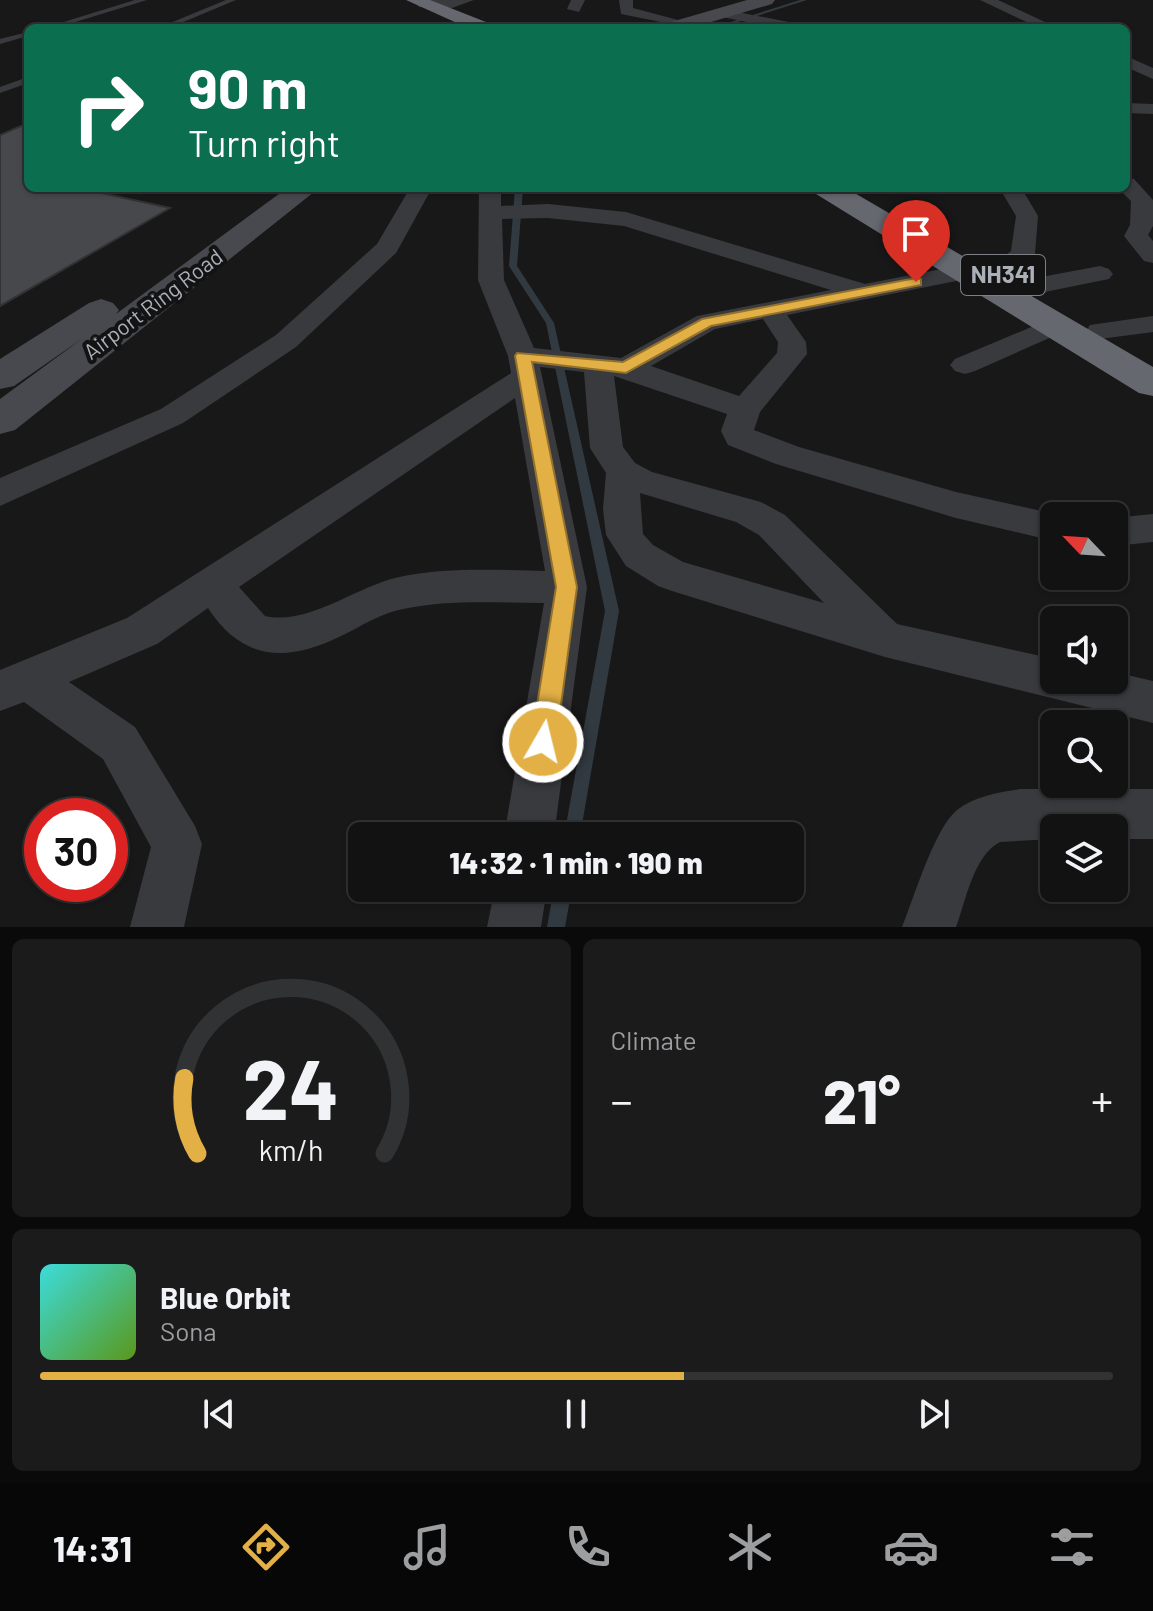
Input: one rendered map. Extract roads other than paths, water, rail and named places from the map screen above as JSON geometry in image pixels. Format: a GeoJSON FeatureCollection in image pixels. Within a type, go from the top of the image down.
{"type":"FeatureCollection","features":[{"type":"Feature","properties":{"kind":"highway"},"geometry":{"type":"LineString","coordinates":[[419,2],[464,24]]}},
{"type":"Feature","properties":{"kind":"highway"},"geometry":{"type":"LineString","coordinates":[[419,2],[474,24]]}},
{"type":"Feature","properties":{"kind":"highway","name":"NH341"},"geometry":{"type":"LineString","coordinates":[[834,192],[1100,331],[1153,362]]}},
{"type":"Feature","properties":{"kind":"highway","name":"NH341"},"geometry":{"type":"LineString","coordinates":[[860,192],[997,277],[1055,325],[1153,384]]}},
{"type":"Feature","properties":{"kind":"main road"},"geometry":{"type":"LineString","coordinates":[[671,24],[739,13],[766,0]]}},
{"type":"Feature","properties":{"kind":"main road","name":"Airport Ring Road"},"geometry":{"type":"LineString","coordinates":[[0,377],[98,313],[268,192]]}},
{"type":"Feature","properties":{"kind":"main road","name":"Airport Ring Road"},"geometry":{"type":"LineString","coordinates":[[0,420],[300,192]]}},
{"type":"Feature","properties":{"kind":"street"},"geometry":{"type":"LineString","coordinates":[[419,2],[452,4],[467,0]]}},
{"type":"Feature","properties":{"kind":"street"},"geometry":{"type":"LineString","coordinates":[[626,0],[626,11],[671,24]]}},
{"type":"Feature","properties":{"kind":"street"},"geometry":{"type":"LineString","coordinates":[[987,0],[1042,24]]}},
{"type":"Feature","properties":{"kind":"street"},"geometry":{"type":"LineString","coordinates":[[739,13],[783,24]]}},
{"type":"Feature","properties":{"kind":"street"},"geometry":{"type":"LineString","coordinates":[[1130,55],[1153,57]]}},
{"type":"Feature","properties":{"kind":"street"},"geometry":{"type":"LineString","coordinates":[[1130,63],[1153,74]]}},
{"type":"Feature","properties":{"kind":"street"},"geometry":{"type":"LineString","coordinates":[[1130,108],[1153,109]]}},
{"type":"Feature","properties":{"kind":"street"},"geometry":{"type":"LineString","coordinates":[[1130,188],[1142,200],[1142,225],[1136,236],[1153,256]]}},
{"type":"Feature","properties":{"kind":"street"},"geometry":{"type":"LineString","coordinates":[[0,493],[172,416],[286,341],[387,248],[419,192]]}},
{"type":"Feature","properties":{"kind":"street"},"geometry":{"type":"LineString","coordinates":[[997,277],[1023,254],[1027,216],[1014,194]]}},
{"type":"Feature","properties":{"kind":"street"},"geometry":{"type":"LineString","coordinates":[[865,292],[626,219],[504,206],[491,280],[566,364],[607,448],[623,472],[641,481],[748,512],[772,525],[885,639]]}},
{"type":"Feature","properties":{"kind":"street"},"geometry":{"type":"LineString","coordinates":[[14,685],[142,631],[566,364],[707,322],[865,292],[997,277],[1100,274]]}},
{"type":"Feature","properties":{"kind":"street"},"geometry":{"type":"LineString","coordinates":[[770,309],[792,342],[792,354],[745,409],[737,431],[748,443],[956,505],[1040,524]]}},
{"type":"Feature","properties":{"kind":"street"},"geometry":{"type":"LineString","coordinates":[[1100,331],[1153,324]]}},
{"type":"Feature","properties":{"kind":"street"},"geometry":{"type":"LineString","coordinates":[[965,365],[1055,325]]}},
{"type":"Feature","properties":{"kind":"street"},"geometry":{"type":"LineString","coordinates":[[566,364],[745,409]]}},
{"type":"Feature","properties":{"kind":"street"},"geometry":{"type":"LineString","coordinates":[[531,822],[567,587],[566,364]]}},
{"type":"Feature","properties":{"kind":"street"},"geometry":{"type":"LineString","coordinates":[[623,472],[620,525],[643,560],[672,575],[885,639],[1040,675]]}},
{"type":"Feature","properties":{"kind":"street"},"geometry":{"type":"LineString","coordinates":[[1128,531],[1153,528]]}},
{"type":"Feature","properties":{"kind":"street"},"geometry":{"type":"LineString","coordinates":[[214,584],[242,623],[259,633],[289,636],[316,630],[387,596],[434,589],[567,587]]}},
{"type":"Feature","properties":{"kind":"street"},"geometry":{"type":"LineString","coordinates":[[14,685],[119,743],[177,844],[157,927]]}},
{"type":"Feature","properties":{"kind":"street"},"geometry":{"type":"LineString","coordinates":[[1120,694],[1153,702]]}},
{"type":"Feature","properties":{"kind":"street"},"geometry":{"type":"LineString","coordinates":[[929,927],[960,847],[975,828],[994,818],[1021,814],[1153,814]]}},
{"type":"Feature","properties":{"kind":"street"},"geometry":{"type":"LineString","coordinates":[[514,927],[518,902]]}},
{"type":"Feature","properties":{"kind":"lane"},"geometry":{"type":"LineString","coordinates":[[62,24],[143,0]]}},
{"type":"Feature","properties":{"kind":"lane"},"geometry":{"type":"LineString","coordinates":[[172,24],[232,0]]}},
{"type":"Feature","properties":{"kind":"lane"},"geometry":{"type":"LineString","coordinates":[[0,42],[24,35]]}},
{"type":"Feature","properties":{"kind":"lane"},"geometry":{"type":"LineString","coordinates":[[0,90],[24,81]]}},
{"type":"Feature","properties":{"kind":"waterway"},"geometry":{"type":"LineString","coordinates":[[727,24],[805,0]]}},
{"type":"Feature","properties":{"kind":"waterway"},"geometry":{"type":"LineString","coordinates":[[519,192],[513,266],[550,323],[612,611],[574,822]]}},
{"type":"Feature","properties":{"kind":"waterway"},"geometry":{"type":"LineString","coordinates":[[556,927],[560,902]]}}]}
